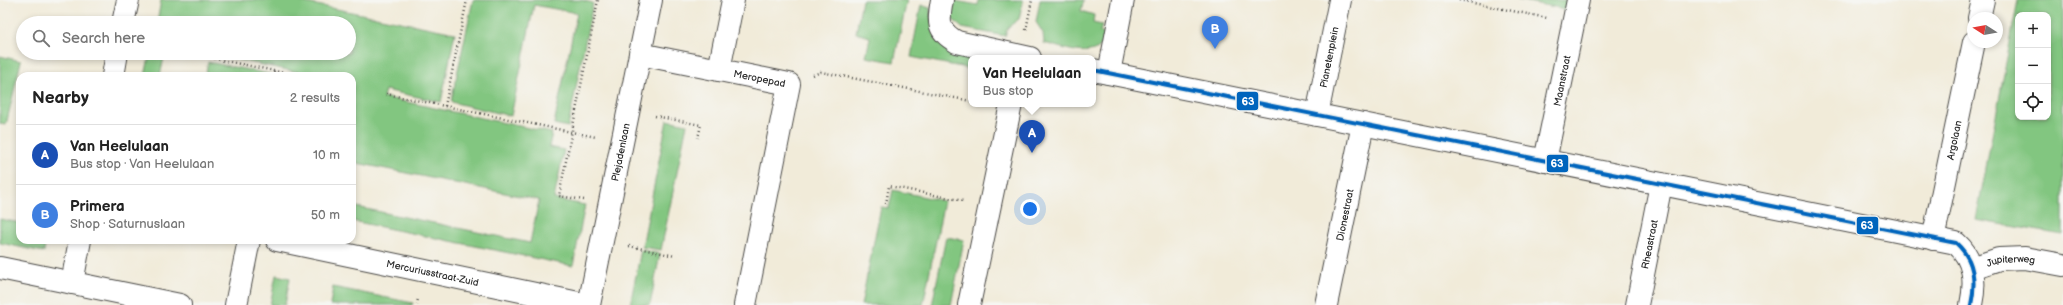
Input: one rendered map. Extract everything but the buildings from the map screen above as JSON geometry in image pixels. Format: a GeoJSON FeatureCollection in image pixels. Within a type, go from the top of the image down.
{"type":"FeatureCollection","features":[{"type":"Feature","properties":{"kind":"street"},"geometry":{"type":"LineString","coordinates":[[125,16],[128,0]]}},
{"type":"Feature","properties":{"kind":"street","name":"Plejadenlaan"},"geometry":{"type":"LineString","coordinates":[[589,305],[651,0]]}},
{"type":"Feature","properties":{"kind":"street"},"geometry":{"type":"LineString","coordinates":[[719,70],[733,0]]}},
{"type":"Feature","properties":{"kind":"street"},"geometry":{"type":"LineString","coordinates":[[942,0],[939,15],[941,30],[946,36],[957,42],[1014,55]]}},
{"type":"Feature","properties":{"kind":"street"},"geometry":{"type":"LineString","coordinates":[[1123,0],[1101,71],[1956,243],[1963,250],[1972,268]]}},
{"type":"Feature","properties":{"kind":"street","name":"Planetenplein"},"geometry":{"type":"LineString","coordinates":[[1317,115],[1340,0]]}},
{"type":"Feature","properties":{"kind":"street","name":"Maanstraat"},"geometry":{"type":"LineString","coordinates":[[1545,160],[1578,0]]}},
{"type":"Feature","properties":{"kind":"street"},"geometry":{"type":"LineString","coordinates":[[1980,12],[1983,0]]}},
{"type":"Feature","properties":{"kind":"street","name":"Argolaan"},"geometry":{"type":"LineString","coordinates":[[1934,239],[1973,48]]}},
{"type":"Feature","properties":{"kind":"street","name":"Meropepad"},"geometry":{"type":"LineString","coordinates":[[640,54],[789,84]]}},
{"type":"Feature","properties":{"kind":"street"},"geometry":{"type":"LineString","coordinates":[[114,72],[116,60]]}},
{"type":"Feature","properties":{"kind":"street"},"geometry":{"type":"LineString","coordinates":[[745,305],[789,84]]}},
{"type":"Feature","properties":{"kind":"street"},"geometry":{"type":"LineString","coordinates":[[969,305],[1010,107]]}},
{"type":"Feature","properties":{"kind":"street","name":"Dionestraat"},"geometry":{"type":"LineString","coordinates":[[1326,305],[1363,124]]}},
{"type":"Feature","properties":{"kind":"street","name":"Rheastraat"},"geometry":{"type":"LineString","coordinates":[[1636,305],[1661,184]]}},
{"type":"Feature","properties":{"kind":"street"},"geometry":{"type":"LineString","coordinates":[[72,283],[79,244]]}},
{"type":"Feature","properties":{"kind":"street"},"geometry":{"type":"LineString","coordinates":[[236,305],[248,244]]}},
{"type":"Feature","properties":{"kind":"street","name":"Mercuriusstraat-Zuid"},"geometry":{"type":"LineString","coordinates":[[296,244],[589,305]]}},
{"type":"Feature","properties":{"kind":"street","name":"Jupiterweg"},"geometry":{"type":"LineString","coordinates":[[1971,305],[1975,287],[1972,268],[1999,259],[2025,258],[2063,265]]}},
{"type":"Feature","properties":{"kind":"street"},"geometry":{"type":"LineString","coordinates":[[0,268],[180,305]]}},
{"type":"Feature","properties":{"kind":"path"},"geometry":{"type":"LineString","coordinates":[[445,106],[467,0]]}},
{"type":"Feature","properties":{"kind":"path"},"geometry":{"type":"LineString","coordinates":[[598,0],[559,196],[610,206]]}},
{"type":"Feature","properties":{"kind":"path"},"geometry":{"type":"LineString","coordinates":[[1460,0],[1573,23]]}},
{"type":"Feature","properties":{"kind":"path"},"geometry":{"type":"LineString","coordinates":[[221,60],[279,72]]}},
{"type":"Feature","properties":{"kind":"path","name":"Meropepad"},"geometry":{"type":"LineString","coordinates":[[789,84],[821,72],[968,100]]}},
{"type":"Feature","properties":{"kind":"path"},"geometry":{"type":"LineString","coordinates":[[386,94],[572,132]]}},
{"type":"Feature","properties":{"kind":"path"},"geometry":{"type":"LineString","coordinates":[[628,110],[701,125],[698,138]]}},
{"type":"Feature","properties":{"kind":"path"},"geometry":{"type":"LineString","coordinates":[[886,204],[889,186],[990,206]]}},
{"type":"Feature","properties":{"kind":"path"},"geometry":{"type":"LineString","coordinates":[[602,241],[675,256]]}},
{"type":"Feature","properties":{"kind":"green space"},"geometry":{"type":"Polygon","coordinates":[[[161,0],[292,0],[455,33],[441,102],[385,90],[383,97],[552,133],[549,147],[564,150],[554,199],[585,205],[573,266],[356,222],[356,207],[530,243],[539,200],[356,163],[356,72],[298,72],[239,60],[356,60],[356,16],[158,16],[161,0]]]}},
{"type":"Feature","properties":{"kind":"green space"},"geometry":{"type":"Polygon","coordinates":[[[473,0],[581,0],[593,3],[568,127],[554,124],[577,13],[534,5],[511,116],[451,102],[473,0]]]}},
{"type":"Feature","properties":{"kind":"green space"},"geometry":{"type":"Polygon","coordinates":[[[862,0],[907,0],[894,62],[866,57],[870,37],[856,33],[862,0]]]}},
{"type":"Feature","properties":{"kind":"green space"},"geometry":{"type":"Polygon","coordinates":[[[950,0],[978,5],[979,0],[1023,0],[1019,19],[1008,27],[1005,36],[962,28],[950,17],[950,0]]]}},
{"type":"Feature","properties":{"kind":"green space"},"geometry":{"type":"Polygon","coordinates":[[[1040,0],[1084,0],[1081,11],[1094,15],[1093,23],[1102,25],[1100,32],[1107,33],[1103,43],[1090,51],[1081,52],[1044,43],[1043,33],[1036,22],[1040,0]]]}},
{"type":"Feature","properties":{"kind":"green space"},"geometry":{"type":"Polygon","coordinates":[[[1517,0],[1573,0],[1571,10],[1517,0]]]}},
{"type":"Feature","properties":{"kind":"green space"},"geometry":{"type":"Polygon","coordinates":[[[2018,0],[2063,0],[2063,235],[1976,220],[2015,16],[2015,120],[2051,120],[2051,12],[2016,12],[2018,0]]]}},
{"type":"Feature","properties":{"kind":"green space"},"geometry":{"type":"Polygon","coordinates":[[[921,5],[930,8],[933,29],[939,43],[951,52],[968,57],[968,68],[911,57],[921,5]]]}},
{"type":"Feature","properties":{"kind":"green space"},"geometry":{"type":"Polygon","coordinates":[[[0,56],[21,61],[18,72],[16,72],[16,82],[6,125],[0,124],[0,56]]]}},
{"type":"Feature","properties":{"kind":"green space"},"geometry":{"type":"Polygon","coordinates":[[[148,60],[163,60],[161,72],[146,72],[148,60]]]}},
{"type":"Feature","properties":{"kind":"green space"},"geometry":{"type":"Polygon","coordinates":[[[208,62],[260,72],[206,72],[208,62]]]}},
{"type":"Feature","properties":{"kind":"green space"},"geometry":{"type":"Polygon","coordinates":[[[667,120],[687,124],[661,250],[642,247],[667,120]]]}},
{"type":"Feature","properties":{"kind":"green space"},"geometry":{"type":"Polygon","coordinates":[[[893,190],[944,201],[923,305],[861,305],[881,207],[889,208],[893,190]]]}},
{"type":"Feature","properties":{"kind":"green space"},"geometry":{"type":"Polygon","coordinates":[[[0,219],[16,222],[16,244],[45,244],[44,252],[0,243],[0,219]]]}},
{"type":"Feature","properties":{"kind":"green space"},"geometry":{"type":"Polygon","coordinates":[[[946,237],[964,240],[951,305],[932,305],[946,237]]]}},
{"type":"Feature","properties":{"kind":"green space"},"geometry":{"type":"Polygon","coordinates":[[[641,250],[660,254],[650,305],[630,305],[641,250]]]}},
{"type":"Feature","properties":{"kind":"green space"},"geometry":{"type":"Polygon","coordinates":[[[276,275],[290,278],[285,305],[270,305],[276,275]]]}},
{"type":"Feature","properties":{"kind":"green space"},"geometry":{"type":"Polygon","coordinates":[[[333,287],[413,303],[412,305],[330,305],[333,287]]]}},
{"type":"Feature","properties":{"kind":"transit line","name":"63"},"geometry":{"type":"LineString","coordinates":[[1096,71],[1956,243],[1967,257],[1972,272],[1973,296],[1971,305]]}},
{"type":"Feature","properties":{"kind":"place","name":"Primera"},"geometry":{"type":"Point","coordinates":[1215,49]}},
{"type":"Feature","properties":{"kind":"place","name":"Van Heelulaan"},"geometry":{"type":"Point","coordinates":[1032,153]}}]}
